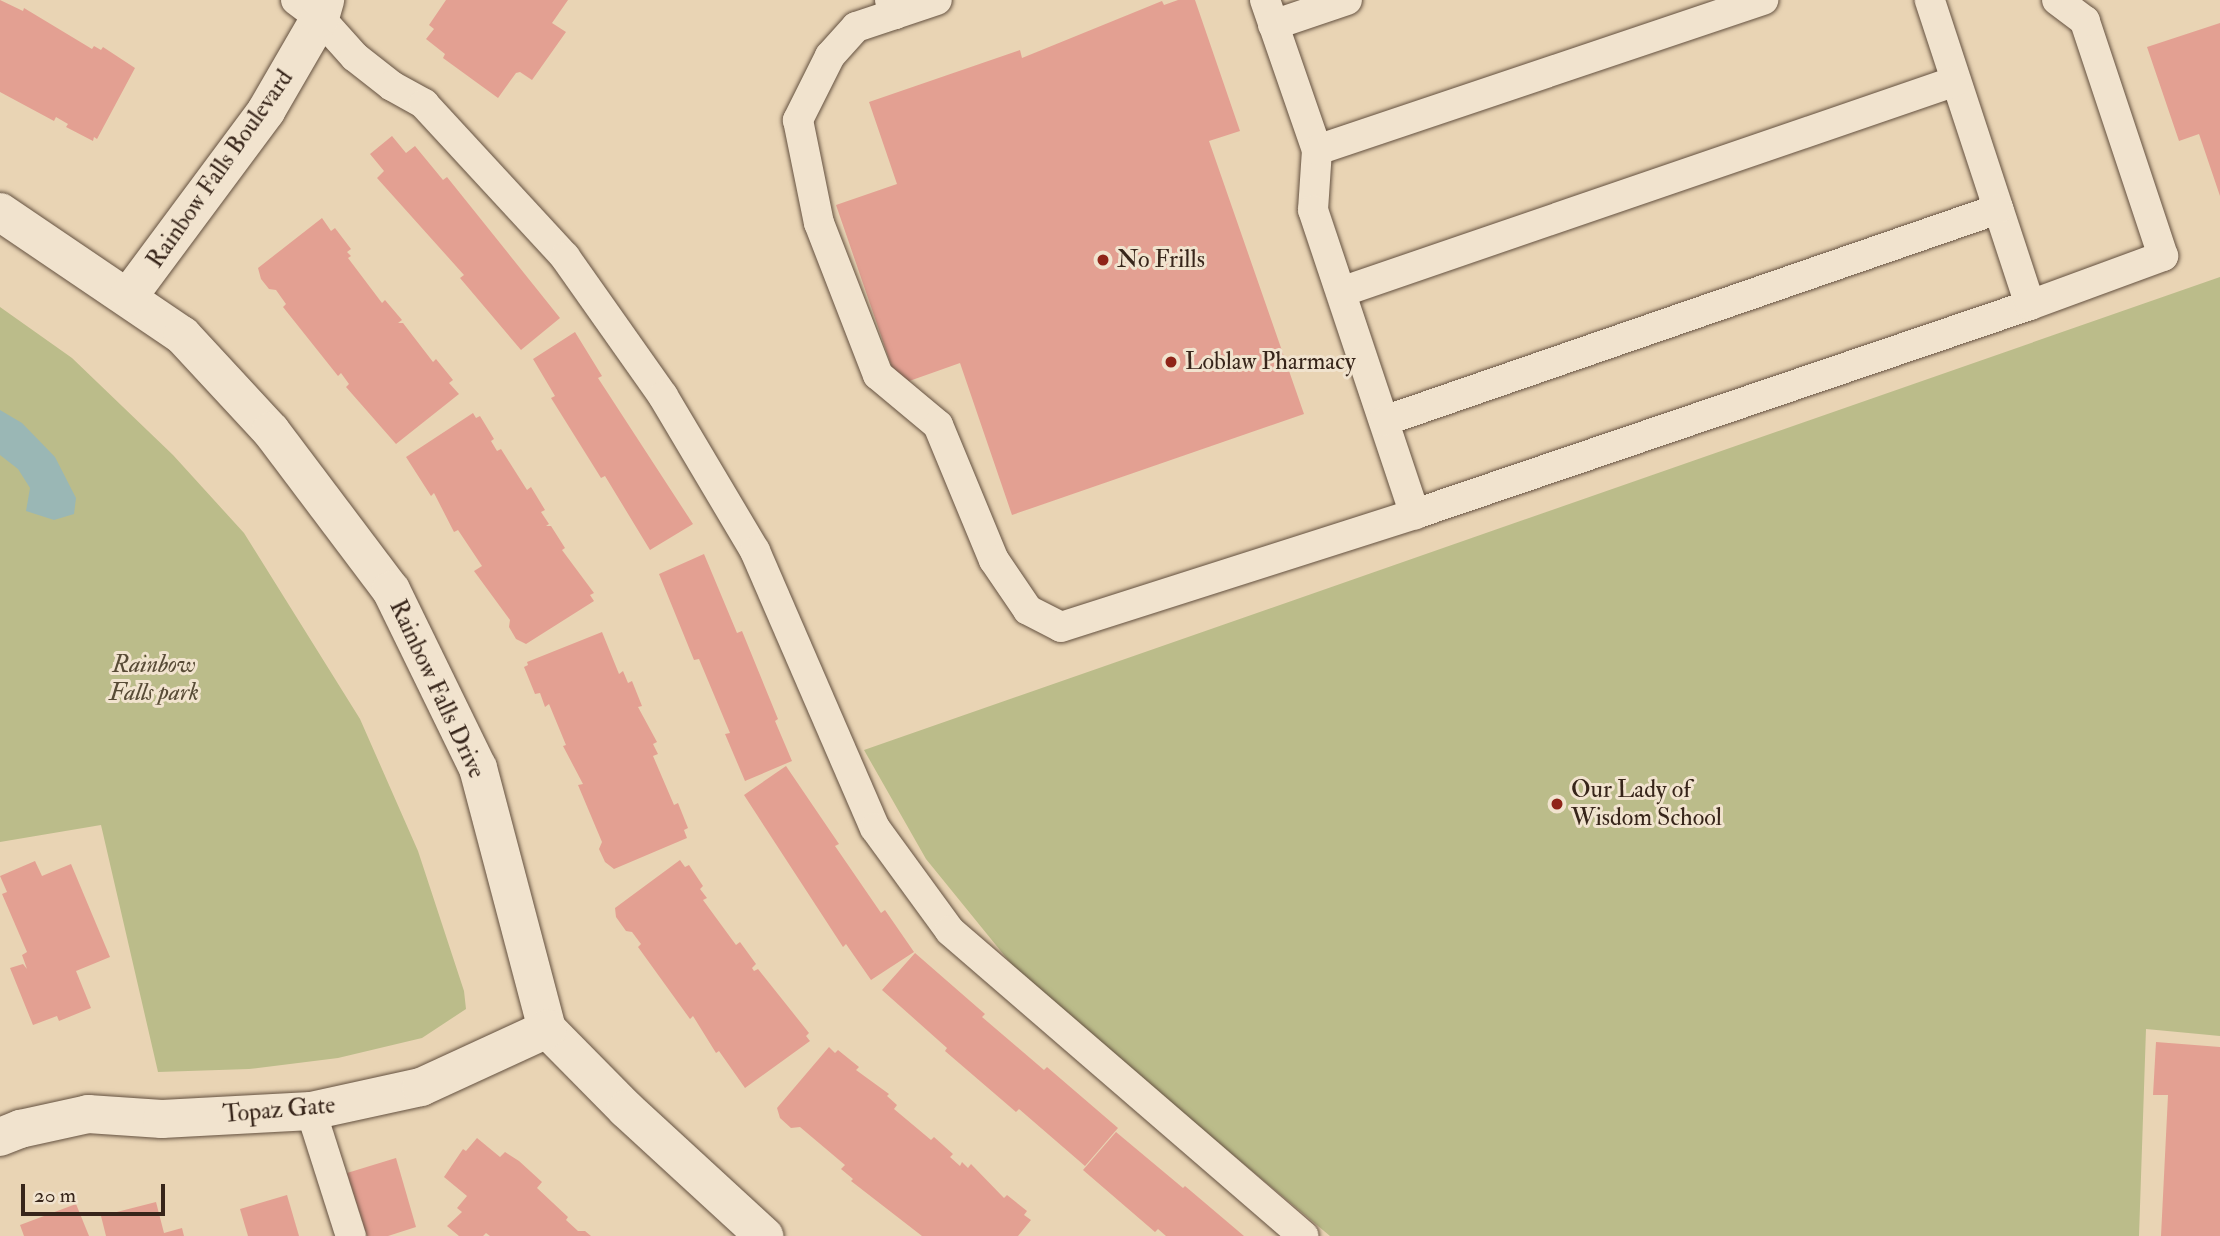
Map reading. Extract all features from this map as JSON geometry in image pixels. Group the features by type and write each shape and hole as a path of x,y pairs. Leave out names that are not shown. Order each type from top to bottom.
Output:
{"street":[{"name":"Rainbow Falls Boulevard","path":"128,297 265,111 314,6"},
{"name":"Rainbow Falls Drive","path":"0,212 181,335 271,431 391,590 478,768 547,1029"},
{"name":"Topaz Gate","path":"0,1137 20,1129 88,1114 162,1119 311,1111 421,1087 547,1029"},
{"path":"547,1029 636,1117 764,1236"}],"lane":[{"path":"937,0 892,7 856,27 830,56 798,120 818,223 878,375 938,425 994,560 1028,610 1061,627 1415,514 2030,305 2162,256 2085,21 2057,0"},
{"path":"1347,0 1269,12 1317,150 1313,210 1415,514"},
{"path":"1317,150 1764,0"},
{"path":"1930,0 2030,305"},
{"path":"314,6 364,64 392,86 424,104 565,257 663,396 755,551 875,828 950,931 1303,1236"},
{"path":"1341,292 1956,81"},
{"path":"1384,421 1998,209"},
{"path":"311,1111 351,1236"}],"green space":[{"name":"Our Lady of Wisdom School","path":"2220,277 2220,1036 2146,1029 2139,1236 1330,1236 1026,982 926,859 864,750"},
{"name":"Rainbow Falls park","path":"0,307 72,358 173,455 244,533 360,719 418,851 464,991 466,1009 422,1038 338,1058 249,1069 158,1072 101,825 0,842"}],"water":[{"path":"0,410 22,423 55,457 76,498 74,514 54,520 26,511 30,488 18,469 0,455"}],"building":[{"path":"0,0 23,11 24,8 92,49 94,46 101,50 103,47 135,68 97,139 94,137 93,141 66,127 68,124 56,117 54,121 0,92"},
{"path":"446,0 568,0 552,23 566,32 532,80 520,72 516,73 498,98 443,58 445,54 426,39 434,29 429,25"},
{"path":"1178,0 1195,0 1240,131 1209,141 1304,414 1012,515 960,363 898,385 836,205 897,184 869,102 1020,50 1022,58 1162,1 1164,5"},
{"path":"2220,23 2220,196 2199,134 2179,141 2147,47"},
{"path":"392,136 406,153 415,146 443,180 447,177 560,318 521,350 460,278 464,275 377,178 384,171 370,154"},
{"path":"322,218 331,231 335,228 351,249 347,252 351,256 348,258 382,303 385,300 402,320 398,323 403,323 433,362 436,359 453,380 449,383 459,394 396,444 346,387 349,384 341,373 338,376 283,307 286,304 276,290 269,289 261,279 258,268"},
{"path":"575,332 602,376 598,378 693,524 650,550 605,476 601,478 551,398 555,396 533,359"},
{"path":"473,413 476,418 480,416 494,439 491,441 497,451 501,449 527,490 531,487 545,510 541,512 549,524 546,526 551,526 565,548 562,550 594,593 590,595 594,601 526,644 516,639 509,627 510,620 474,571 482,566 458,530 454,532 434,493 431,496 406,457"},
{"path":"704,554 737,633 742,631 792,761 745,781 725,734 730,733 699,659 694,660 659,574"},
{"path":"602,632 619,674 623,671 628,683 632,681 642,706 638,707 657,742 653,744 658,754 653,756 674,805 678,803 688,828 684,830 687,838 614,869 605,862 599,849 602,842 578,785 583,784 563,746 566,745 549,704 545,707 540,693 535,694 524,667 528,665 527,662"},
{"path":"786,766 839,844 835,846 881,913 885,910 914,952 871,980 846,944 843,947 744,795"},
{"path":"680,860 685,867 689,865 703,886 700,889 707,898 703,900 736,945 740,942 756,964 752,968 754,971 758,969 809,1033 806,1036 810,1041 745,1088 719,1051 716,1053 693,1016 690,1019 638,947 641,944 632,932 626,931 616,917 615,908"},
{"path":"35,861 42,876 71,864 110,957 76,971 91,1008 59,1021 57,1016 33,1025 10,968 23,964 27,969 22,955 27,952 2,894 7,892 0,876"},
{"path":"915,953 985,1014 982,1017 1044,1070 1047,1067 1118,1128 1085,1166 1019,1109 1016,1112 945,1051 947,1048 882,990"},
{"path":"2156,1042 2220,1047 2220,1236 2161,1236 2168,1095 2153,1095"},
{"path":"829,1047 835,1053 838,1050 859,1067 856,1070 889,1094 887,1096 897,1105 894,1109 931,1140 934,1137 953,1154 950,1157 960,1166 962,1162 968,1168 971,1164 1004,1198 1007,1195 1027,1211 1024,1215 1031,1220 1018,1236 922,1236 851,1181 853,1179 841,1169 845,1165 800,1127 791,1128 780,1118 777,1108"},
{"path":"1116,1132 1244,1236 1166,1236 1158,1229 1155,1232 1083,1170"},
{"path":"477,1138 500,1157 505,1152 519,1161 542,1182 537,1188 568,1217 566,1220 578,1231 585,1231 591,1236 490,1236 486,1233 483,1236 459,1236 447,1226 462,1212 457,1208 467,1196 444,1177 463,1149 466,1151"},
{"path":"396,1158 416,1227 388,1236 367,1236 347,1173"},
{"path":"287,1195 299,1236 248,1236 240,1209"},
{"path":"156,1202 164,1233 182,1228 184,1236 106,1236 101,1216"},
{"path":"76,1204 89,1236 24,1236 20,1225"}],"place":[{"name":"No Frills","path":"1103,260"},
{"name":"Loblaw Pharmacy","path":"1171,362"},
{"name":"Our Lady of Wisdom School","path":"1557,804"}]}
